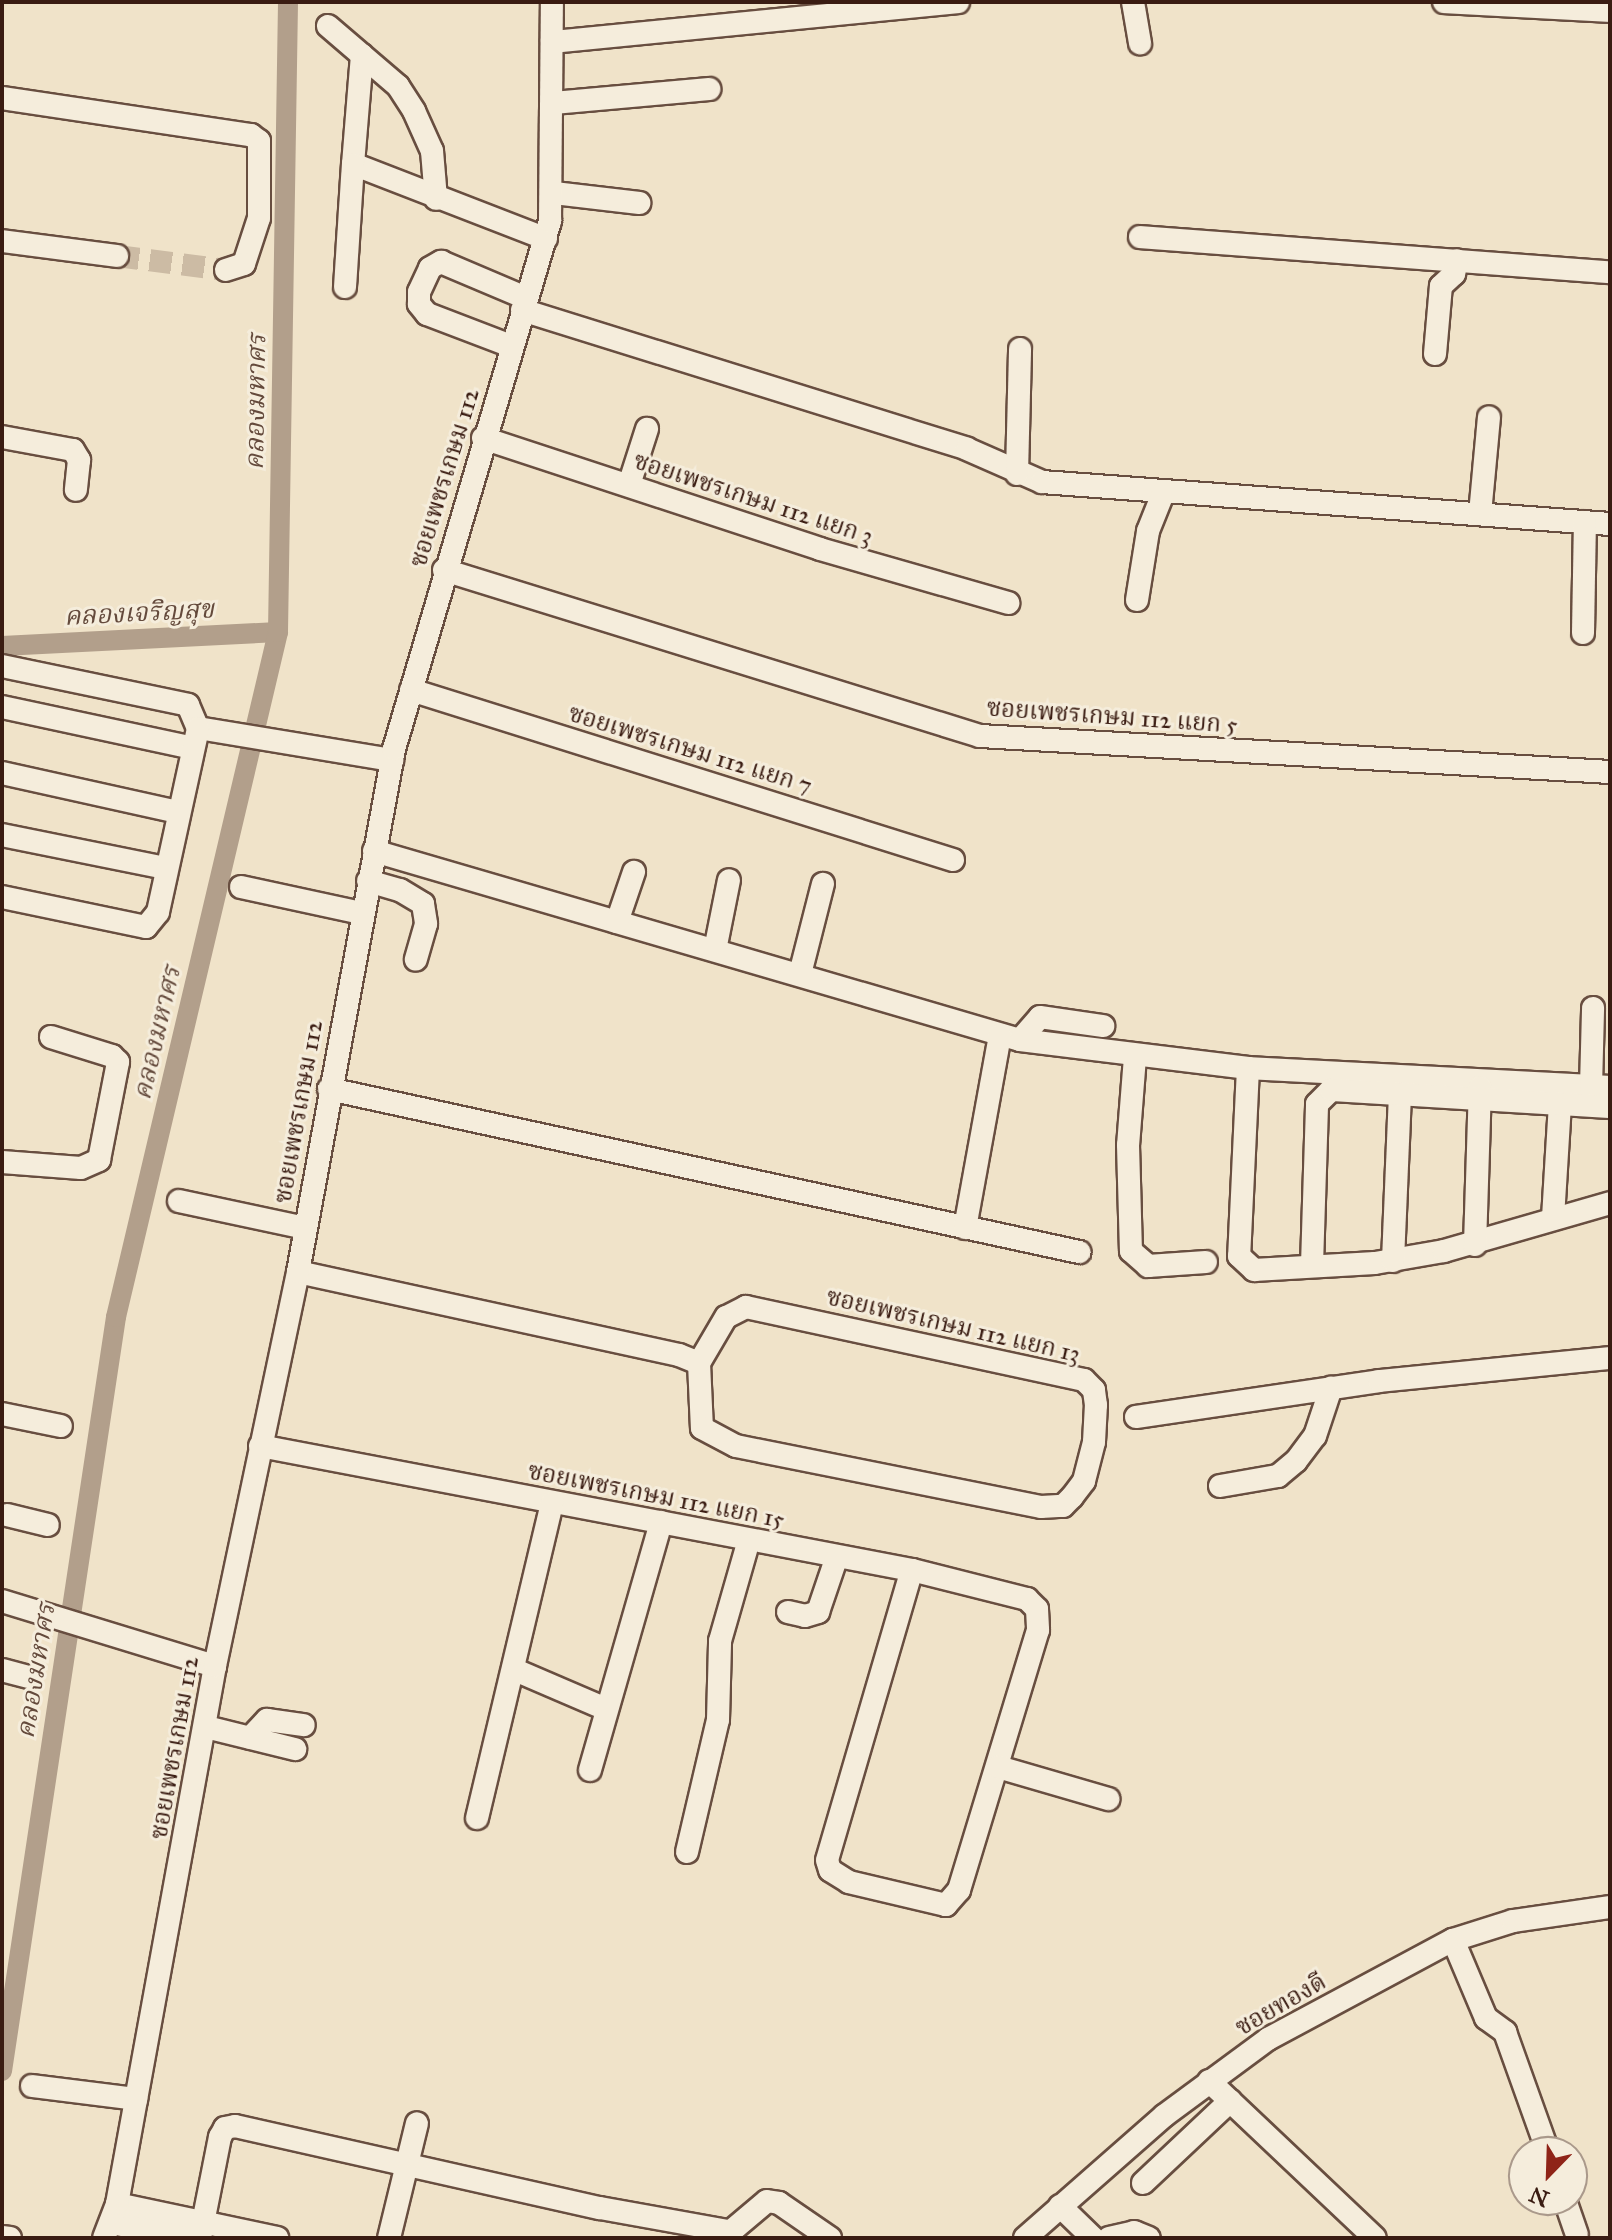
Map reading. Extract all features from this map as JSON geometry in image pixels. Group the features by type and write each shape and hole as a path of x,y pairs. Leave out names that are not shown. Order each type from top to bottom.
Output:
{"street":[{"name":"ซอยเพชรเกษม 112","path":"111,2222 215,1666 298,1272 361,913 392,760 483,438 546,239 554,193 552,2"},
{"path":"552,42 958,2"},
{"path":"1133,2 1140,43"},
{"path":"1444,2 1610,11"},
{"path":"328,26 398,86 423,127 432,151 436,199"},
{"path":"345,287 362,55"},
{"path":"553,103 709,89"},
{"path":"2,98 251,135 259,141 259,218 244,264 226,270"},
{"path":"353,164 436,199 546,239"},
{"path":"554,193 639,203"},
{"path":"1140,237 1610,272"},
{"path":"2,241 117,256"},
{"path":"1435,354 1441,286 1454,274 1457,260"},
{"path":"511,346 427,314 419,304 419,292 430,268 441,262 524,304 967,449 1017,474 1042,482 1610,524"},
{"path":"1017,474 1020,349"},
{"path":"1480,514 1489,417"},
{"path":"629,485 647,429"},
{"path":"2,437 73,450 79,460 76,490"},
{"name":"ซอยเพชรเกษม 112 แยก 3","path":"483,438 966,595 1008,603"},
{"path":"1137,600 1148,531 1164,491"},
{"path":"1583,633 1585,522"},
{"name":"ซอยเพชรเกษม 112 แยก 5","path":"444,570 980,736 1610,772"},
{"path":"2,666 188,705 201,736 178,812 158,912 146,927 2,897"},
{"name":"ซอยเพชรเกษม 112 แยก 7","path":"411,690 953,860"},
{"path":"2,707 201,736 300,744 392,760"},
{"path":"2,773 178,812"},
{"path":"2,835 166,868"},
{"path":"374,851 1010,1037 1135,1057 1480,1090 1560,1103 1610,1107"},
{"path":"617,922 634,872"},
{"path":"715,950 729,880"},
{"path":"368,881 400,890 423,904 426,924 416,960"},
{"path":"800,974 823,884"},
{"path":"241,887 361,913"},
{"path":"1312,1265 1317,1104 1331,1090 1400,1093 1600,1087 1593,1008"},
{"path":"965,1228 1010,1037 1040,1017 1103,1026"},
{"path":"2,1162 81,1168 99,1160 118,1062 112,1056 51,1037"},
{"path":"1135,1057 1128,1145 1131,1251 1148,1266 1206,1262"},
{"path":"1248,1068 1239,1256 1254,1270 1393,1261 1475,1245 1553,1218 1610,1203"},
{"path":"329,1089 1079,1252"},
{"path":"1475,1245 1480,1090"},
{"path":"1393,1261 1400,1093"},
{"path":"1553,1218 1560,1103"},
{"path":"179,1201 305,1228"},
{"path":"298,1272 679,1355 699,1363"},
{"name":"ซอยเพชรเกษม 112 แยก 13","path":"746,1307 1084,1380 1094,1390 1094,1442 1084,1481 1063,1506 1002,1500 715,1438 702,1428 697,1413 699,1363 726,1317 746,1307"},
{"path":"1136,1417 1331,1388 1610,1358"},
{"path":"1220,1486 1278,1476 1296,1461 1315,1436 1331,1388"},
{"path":"2,1414 61,1426"},
{"name":"ซอยเพชรเกษม 112 แยก 15","path":"260,1446 661,1522 836,1559 912,1570 1027,1599 1037,1609 1038,1630 998,1767"},
{"path":"477,1818 515,1670 552,1503"},
{"path":"4,1522 48,1525"},
{"path":"590,1770 661,1522"},
{"path":"687,1852 718,1720 720,1641 749,1540"},
{"path":"788,1612 805,1616 818,1612 836,1559"},
{"path":"912,1570 835,1828 830,1870 849,1882 946,1905 959,1890 998,1767 1108,1799"},
{"path":"2,1601 215,1666"},
{"path":"2,1670 29,1677"},
{"path":"515,1670 606,1709"},
{"path":"250,1738 267,1720 304,1725"},
{"path":"206,1727 295,1749"},
{"name":"ซอยทองดี","path":"1025,2238 1209,2081 1268,2039 1453,1940 1513,1921 1610,1907"},
{"path":"1453,1940 1486,2018 1505,2032 1542,2136"},
{"path":"1209,2081 1375,2238"},
{"path":"32,2086 136,2099"},
{"path":"1143,2183 1230,2101"},
{"path":"389,2238 417,2123"},
{"path":"201,2230 225,2128 725,2234 767,2201 779,2203 830,2238"},
{"path":"1060,2206 1093,2238"},
{"path":"1571,2216 1577,2234"},
{"path":"111,2222 277,2238"},
{"path":"111,2222 185,2238"},
{"path":"1109,2238 1134,2232 1149,2238"},
{"path":"2,2237 10,2238"}],"waterway":[{"name":"คลองมหาศร","path":"2,2071 116,1317 278,632 288,2"},
{"name":"คลองเจริญสุข","path":"2,646 278,632"}],"tunnel":[{"path":"117,256 226,270"}]}
